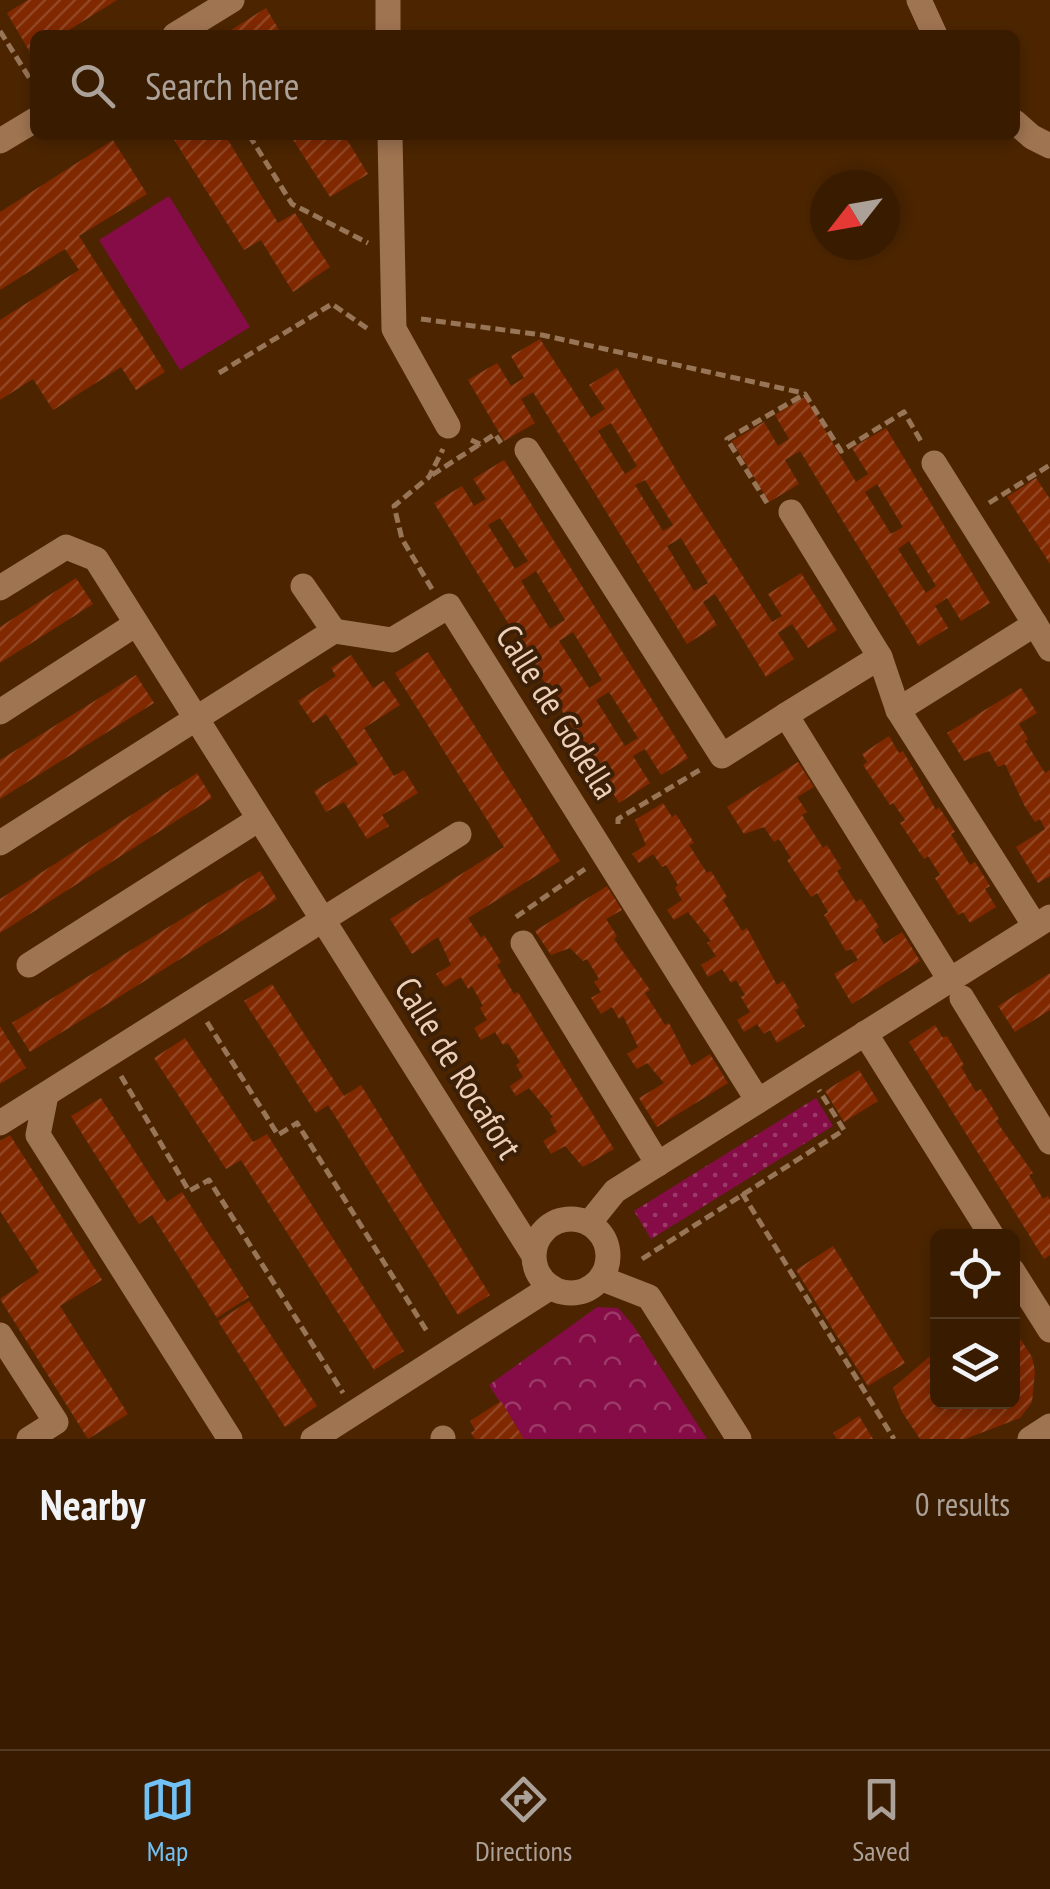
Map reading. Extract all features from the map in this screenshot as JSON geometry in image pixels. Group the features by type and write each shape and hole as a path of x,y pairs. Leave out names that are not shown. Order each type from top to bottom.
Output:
{"street":[{"path":"183,30 232,0"},
{"path":"388,0 388,30"},
{"path":"919,0 933,30"},
{"path":"0,142 30,123"},
{"path":"1020,126 1050,146"},
{"path":"390,140 394,329 448,426"},
{"path":"527,450 722,756 880,657"},
{"path":"934,463 1050,649"},
{"path":"590,1222 615,1191 865,1033 956,989 1042,922 898,710 880,657 791,512"},
{"name":"Calle de Rocafort","path":"0,588 66,547 96,559 533,1254"},
{"path":"303,586 334,630"},
{"name":"Calle de Godella","path":"444,609 449,606 758,1101"},
{"path":"0,843 334,630 392,640 444,609"},
{"path":"0,712 136,624"},
{"path":"898,710 1035,624"},
{"path":"786,715 1050,1142"},
{"path":"28,965 259,819"},
{"path":"0,1122 460,834"},
{"path":"522,944 658,1164"},
{"path":"865,1033 988,1229"},
{"path":"46,1095 38,1134 230,1439"},
{"path":"578,1218 590,1222 609,1257 603,1279 586,1290 567,1293 551,1287 539,1273 533,1254 542,1233 552,1225 578,1218"},
{"path":"1020,1277 1040,1293 1050,1330"},
{"path":"603,1279 649,1296 739,1439"},
{"path":"314,1439 551,1287"},
{"path":"0,1336 56,1422 29,1439"},
{"path":"1030,1439 1050,1426"}],"path":[{"path":"0,31 30,79"},
{"path":"252,140 292,204 392,255"},
{"path":"220,373 332,304 375,334"},
{"path":"421,320 542,335 806,394 841,451 904,412 934,463"},
{"path":"791,512 772,511 727,439 806,394"},
{"path":"429,477 440,458 448,426 480,444"},
{"path":"444,609 402,539 394,506 429,477 494,434 503,446 527,450"},
{"path":"967,516 1050,464"},
{"path":"617,834 618,820 722,756"},
{"path":"522,944 510,922 594,864"},
{"path":"194,1001 278,1135 298,1123 435,1344"},
{"path":"109,1056 190,1192 209,1180 347,1400"},
{"path":"642,1259 844,1130 807,1070"},
{"path":"742,1193 894,1439"}],"green space":[{"path":"169,196 250,327 180,370 99,240"},
{"path":"816,1098 833,1126 651,1239 634,1211"},
{"path":"597,1307 618,1308 633,1325 707,1439 524,1439 489,1385"}],"building":[{"path":"28,0 117,0 69,30 30,30 30,52 7,13"},
{"path":"266,8 279,30 231,30"},
{"path":"113,140 147,194 79,236 165,372 136,390 121,367 53,410 33,379 0,400 0,320 79,270 65,249 0,290 0,212"},
{"path":"174,140 228,140 278,223 295,213 330,267 293,292 261,240 244,250"},
{"path":"293,140 347,140 368,174 330,197"},
{"path":"540,339 591,418 605,409 589,385 617,368 683,482 772,622 782,616 768,594 801,573 837,630 808,648 792,624 778,633 794,659 766,677 715,594 703,602 717,625 687,644 533,392 521,399 535,423 504,441 468,380 497,363 511,386 524,378 511,356","holes":["611,423 637,466 625,474 598,431","645,480 673,525 663,531 635,485","681,538 708,583 694,591 667,546"]},
{"path":"805,397 856,482 868,474 852,448 886,428 990,603 961,621 947,598 935,606 948,628 919,646 800,451 785,460 799,484 769,502 732,441 764,422 778,446 789,439 775,415","holes":["877,484 903,527 891,534 865,492","909,541 936,586 926,593 898,549"]},
{"path":"504,460 688,758 661,775 645,749 633,756 650,783 619,803 434,503 462,486 474,506 486,499 473,479","holes":["500,518 528,561 515,569 488,525","536,571 565,620 550,629 521,581","573,632 602,680 589,688 559,641","609,692 638,738 625,746 596,700"]},
{"path":"1036,478 1050,499 1050,564 1007,497"},
{"path":"76,578 93,604 0,663 0,627"},
{"path":"428,652 560,861 468,918 481,938 484,935 514,994 518,992 614,1149 583,1167 565,1146 551,1154 543,1141 557,1132 550,1119 553,1117 529,1088 516,1096 512,1090 510,1086 523,1077 516,1065 520,1062 508,1043 503,1045 495,1032 481,1040 474,1028 487,1020 472,986 468,989 461,977 445,987 436,974 451,965 438,937 412,954 390,919 504,847 395,673"},
{"path":"351,655 373,688 384,681 400,705 364,728 394,776 404,770 418,793 382,815 389,826 367,839 344,802 326,812 314,791 358,764 326,714 313,723 298,701 336,676 331,668"},
{"path":"136,675 154,703 0,799 0,760"},
{"path":"1021,688 1037,713 1019,724 1028,739 1025,741 1045,773 1050,770 1050,876 1038,883 1016,847 1045,829 1040,819 1035,822 1024,805 1005,764 998,767 989,751 964,761 947,733"},
{"path":"889,736 899,753 903,751 936,810 939,807 955,832 951,834 970,865 975,862 990,886 985,889 996,907 970,923 963,912 958,915 935,878 940,875 928,856 924,859 900,823 905,820 863,765 867,762 862,754"},
{"path":"798,762 814,787 797,797 807,812 802,815 823,848 827,845 841,868 837,871 856,902 861,899 879,927 875,930 884,944 902,932 920,961 852,1004 834,974 858,960 851,949 846,951 824,915 828,912 817,893 811,897 787,860 791,858 779,839 774,842 764,827 744,834 727,807"},
{"path":"197,773 212,798 0,933 0,899"},
{"path":"663,803 672,817 676,814 694,843 689,845 707,873 711,871 742,931 747,928 777,985 783,981 799,1008 795,1010 805,1026 777,1043 770,1030 764,1034 757,1024 744,1032 737,1020 750,1012 736,980 731,983 722,969 708,977 701,965 716,956 707,943 711,941 688,912 674,920 667,910 682,900 666,865 662,867 653,854 639,863 632,854 646,845 635,820"},
{"path":"260,871 277,899 30,1052 12,1023"},
{"path":"607,886 622,910 606,919 617,936 614,939 650,990 645,993 665,1025 669,1023 691,1066 710,1054 728,1083 657,1127 639,1098 664,1083 647,1063 637,1069 627,1054 638,1047 623,1016 619,1019 612,1007 601,1014 591,998 601,992 594,982 599,979 587,959 583,961 570,948 551,955 535,931"},
{"path":"1050,973 1050,1010 1015,1032 998,1006"},
{"path":"272,984 344,1096 361,1085 490,1295 458,1315 328,1105 316,1113 244,1001"},
{"path":"935,1025 943,1038 947,1036 976,1092 981,1089 999,1119 996,1121 1033,1173 1029,1175 1043,1199 1048,1196 1050,1200 1050,1255 1044,1259 909,1042"},
{"path":"0,1026 26,1068 0,1084"},
{"path":"185,1038 253,1142 267,1134 404,1351 374,1370 241,1160 226,1169 154,1058"},
{"path":"859,1070 878,1101 844,1122 825,1091"},
{"path":"101,1098 167,1202 182,1192 249,1297 217,1318 152,1215 139,1224 71,1116"},
{"path":"10,1135 102,1280 60,1306 128,1414 88,1439 0,1299 39,1272 0,1211 0,1141"},
{"path":"833,1246 905,1363 868,1386 796,1270"},
{"path":"249,1301 317,1406 285,1427 218,1321"},
{"path":"1020,1339 1032,1357 1035,1371 1032,1402 1020,1418 965,1439 920,1439 902,1412 893,1388 930,1356 930,1409 1020,1409"},
{"path":"501,1401 524,1439 475,1439 470,1421"},
{"path":"859,1416 873,1439 837,1439 833,1433"}]}
